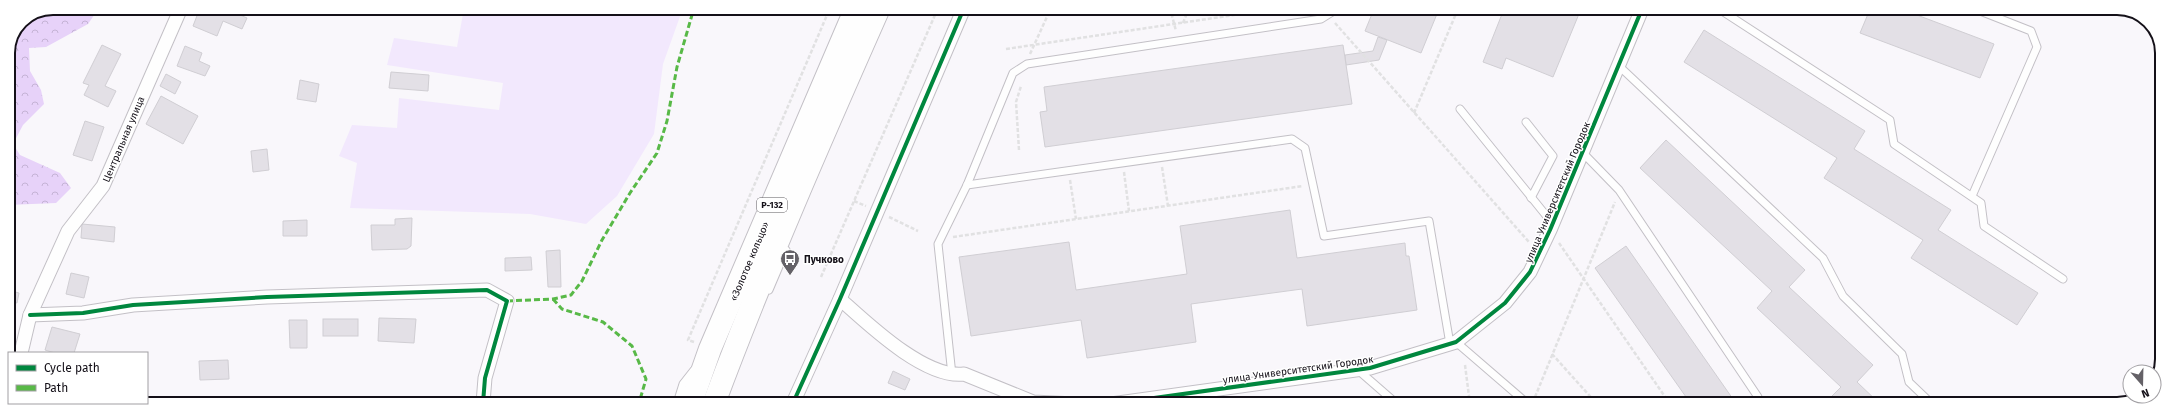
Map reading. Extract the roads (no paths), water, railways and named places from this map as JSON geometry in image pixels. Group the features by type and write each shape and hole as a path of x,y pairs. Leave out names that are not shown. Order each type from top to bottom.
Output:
{"highway":[{"name":"«Золотое кольцо»","path":"692,397 702,346 853,15"},
{"name":"Р-132","path":"749,310 789,212 875,15"},
{"name":"«Золотое кольцо»","path":"716,397 749,310"}],"street":[{"name":"Центральная улица","path":"21,352 30,315 68,231 103,186 178,15"},
{"path":"796,397 840,299 961,15"},
{"name":"улица Университетский Городок","path":"1162,397 1357,370 1400,360 1456,344 1505,303 1530,272 1552,227 1640,15"},
{"path":"30,315 84,313 133,305 322,295 487,290 507,301 485,378 483,397"},
{"path":"840,299 897,348 925,364 952,376 964,374 1021,397"}],"lane":[{"path":"952,376 938,244 967,185 1013,73 1027,64 1321,20 1328,15"},
{"path":"1728,15 1890,120 1894,144 1981,203 1984,226 2063,280"},
{"path":"1972,196 2037,47 2031,31 1990,15"},
{"path":"1619,66 1823,258 1843,296 1902,354 1909,382 1925,397"},
{"path":"1460,109 1531,198 1552,227"},
{"path":"1526,122 1553,156 1531,198"},
{"path":"967,185 1292,140 1305,148 1324,236 1429,221 1456,344 1520,397"},
{"path":"1583,153 1619,190 1758,397"},
{"path":"749,310 770,290 789,238 789,212"},
{"path":"679,397 683,384 702,346"},
{"path":"1357,370 1389,397"}],"place":[{"name":"Пучково","path":"790,276"}]}
